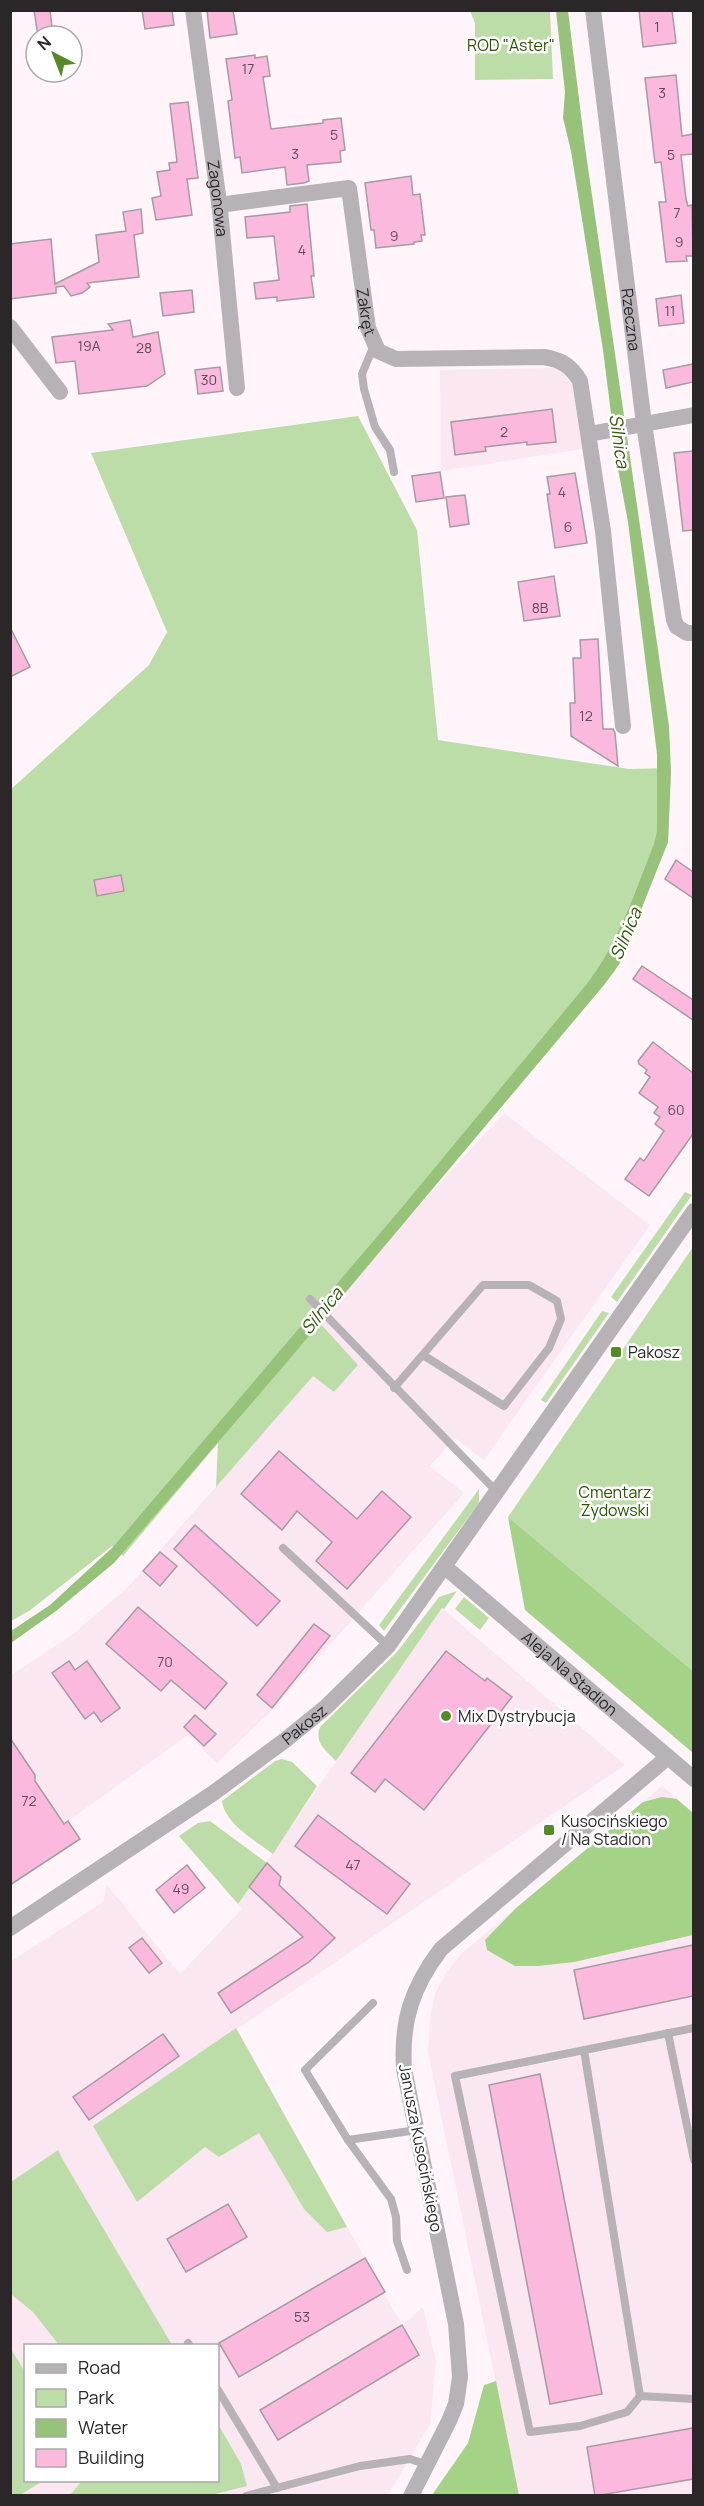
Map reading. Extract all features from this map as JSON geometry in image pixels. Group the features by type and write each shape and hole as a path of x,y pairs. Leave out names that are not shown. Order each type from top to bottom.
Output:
{"street":[{"name":"Zagonowa","path":"193,10 219,205 237,388"},
{"name":"Rzeczna","path":"593,10 639,425 677,627 687,633 693,633"},
{"name":"Zakręt","path":"219,205 349,188 372,341 385,356 396,359 554,358 568,365 580,381 596,433"},
{"path":"10,327 60,392"},
{"path":"623,726 603,531 596,433 693,415"},
{"name":"Pakosz","path":"10,1928 169,1824 275,1748 326,1707 388,1646 693,1211"},
{"name":"Aleja Na Stadion","path":"445,1567 693,1779"},
{"name":"Janusza Kusocińskiego","path":"411,2496 429,2465 456,2404 460,2377 456,2325 404,2069 403,2047 412,1998 428,1966 441,1948 668,1757"}],"lane":[{"path":"372,341 362,374 364,389 375,427 390,450 394,471"},
{"path":"394,1388 483,1286 529,1285 557,1301 561,1319 549,1348 504,1406 423,1355"},
{"path":"310,1299 394,1388 498,1492"},
{"path":"283,1548 388,1646"},
{"path":"373,2003 305,2070 348,2140 391,2199 396,2217 397,2241 407,2270"},
{"path":"584,2050 640,2396 627,2412 580,2426 530,2432 455,2076 693,2028"},
{"path":"668,2033 693,2160"},
{"path":"348,2140 417,2130"},
{"path":"219,2392 277,2488"},
{"path":"640,2396 693,2399"},
{"path":"246,2496 360,2466 410,2459 429,2465"}],"shaded area":[{"path":"559,368 572,385 582,449 441,471 440,370"},
{"path":"504,1113 650,1225 484,1460 455,1438 430,1466 464,1493 274,1708 217,1763 188,1735 68,1821 80,1839 11,1885 11,1675 72,1635 128,1587 313,1376 334,1392 358,1365 320,1323 406,1220"},
{"path":"508,1517 693,1671 693,1753 525,1610"},
{"path":"442,1608 625,1765 237,2029 402,2325 423,2307 436,2361 430,2424 388,2495 11,2496 11,1961 103,1902 107,1885 180,1974 242,1909 238,1904"},
{"path":"662,1786 693,1813 693,2495 519,2495 428,2052 430,2020 435,1994 446,1973 461,1954"},
{"path":"662,1797 677,1799 693,1813 693,1935 574,1962 538,1966 515,1966 487,1950 485,1940 516,1908 643,1802"},
{"path":"496,2381 519,2495 432,2495 468,2443 484,2385"}],"green space":[{"name":"ROD \"Aster\"","path":"470,11 550,11 553,79 475,80 475,23"},
{"path":"358,416 417,530 438,740 629,769 671,768 668,842 615,971 123,1556 112,1546 29,1611 11,1621 10,790 149,665 167,632 91,453"},
{"path":"685,1192 692,1195 617,1302 611,1297"},
{"name":"Cmentarz Żydowski","path":"693,1247 693,1671 508,1517"},
{"path":"602,1311 609,1313 546,1403 541,1400"},
{"path":"320,1323 358,1365 334,1392 313,1376 216,1487 218,1442"},
{"path":"479,1489 479,1503 384,1631 379,1625"},
{"path":"457,1591 444,1609 442,1608 336,1761 320,1742 320,1727 397,1652 439,1597"},
{"path":"464,1597 489,1618 480,1630 455,1609"},
{"path":"282,1759 292,1762 317,1786 273,1854 235,1824 224,1809 222,1801 275,1761"},
{"path":"210,1821 267,1863 238,1904 179,1836 198,1823"},
{"path":"236,2028 347,2227 327,2232 304,2209 259,2133 219,2157 205,2147 137,2202 93,2126"},
{"path":"58,2150 171,2344 58,2344 33,2312 11,2294 11,2182"},
{"path":"11,2349 24,2370 24,2482 41,2482 20,2495 11,2495"},
{"path":"219,2426 241,2464 247,2486 211,2495 70,2495 81,2482 219,2482"}],"water":[{"name":"Silnica","path":"556,11 568,11 585,147 669,726 671,771 668,842 620,963 604,985 288,1361 114,1563 56,1611 11,1643 11,1631 50,1605 113,1547 404,1205 586,985 617,935 654,844 657,831 657,754 628,522 618,469 603,350 571,151 563,118 565,92"}],"building":[{"path":"34,10 50,10 52,24 36,24"},
{"path":"142,10 172,10 174,25 145,29"},
{"path":"207,10 233,10 237,34 210,38"},
{"path":"639,10 672,10 676,43 643,47"},
{"path":"255,55 255,58 267,56 270,76 263,77 271,129 323,123 323,120 341,118 345,150 340,151 341,162 307,165 309,181 287,185 285,167 242,173 240,157 235,158 228,101 232,100 226,59"},
{"path":"676,75 682,136 693,134 693,154 681,155 686,199 688,206 692,205 693,256 686,256 687,261 666,262 659,202 666,202 661,162 655,163 645,78"},
{"path":"188,102 198,178 187,179 192,215 156,220 152,198 161,196 157,172 170,170 169,163 177,162 170,104"},
{"path":"411,176 413,195 420,194 425,235 421,235 422,241 414,242 414,244 376,248 374,230 371,230 365,183"},
{"path":"307,204 314,297 277,301 277,297 256,299 254,283 279,280 274,236 247,238 245,217 290,212 290,206"},
{"path":"141,209 143,233 134,235 139,277 87,283 90,287 82,293 71,296 64,286 56,287 56,293 10,299 10,244 51,239 55,284 99,262 96,235 126,231 123,212"},
{"path":"192,290 194,312 163,316 160,293"},
{"path":"681,295 684,323 659,326 656,299"},
{"path":"130,320 133,337 158,332 165,374 147,386 79,394 75,361 56,363 52,337 113,330 108,324"},
{"path":"693,364 693,382 666,388 663,370"},
{"path":"220,367 223,391 198,394 195,370"},
{"path":"552,409 556,442 527,445 527,442 485,447 486,451 455,455 451,422"},
{"path":"693,451 693,530 683,531 674,453"},
{"path":"440,472 444,498 416,502 412,476"},
{"path":"575,473 587,543 555,548 547,494 550,494 547,477"},
{"path":"465,495 469,524 450,527 446,497"},
{"path":"554,576 560,616 524,621 518,582"},
{"path":"10,627 30,667 10,677"},
{"path":"598,639 603,729 613,729 615,733 618,766 571,736 570,703 575,703 573,658 581,658 580,640"},
{"path":"676,860 693,872 693,898 665,879"},
{"path":"121,875 124,891 97,896 94,880"},
{"path":"642,966 693,1000 693,1020 633,979"},
{"path":"653,1042 693,1073 693,1134 649,1196 625,1179 640,1158 644,1161 664,1131 655,1124 660,1117 654,1113 658,1107 639,1093 650,1077 638,1061"},
{"path":"279,1451 357,1519 382,1491 411,1517 347,1589 316,1561 332,1542 297,1511 282,1530 241,1494"},
{"path":"195,1525 280,1601 257,1626 174,1549"},
{"path":"160,1552 177,1566 160,1586 143,1571"},
{"path":"138,1607 227,1683 205,1709 171,1680 161,1691 106,1644"},
{"path":"314,1624 330,1636 272,1708 257,1695"},
{"name":"Mix Dystrybucja","path":"446,1651 485,1681 487,1678 512,1697 424,1810 385,1779 375,1792 351,1773"},
{"path":"69,1661 75,1670 87,1661 120,1708 101,1722 94,1712 85,1719 52,1673"},
{"path":"195,1715 216,1734 204,1746 184,1727"},
{"path":"10,1738 64,1824 68,1821 80,1839 10,1885"},
{"path":"318,1815 410,1884 387,1914 295,1846"},
{"path":"267,1863 281,1877 279,1885 335,1938 309,1962 231,2013 218,1993 303,1937 249,1887"},
{"path":"187,1865 205,1888 174,1913 156,1890"},
{"path":"142,1938 162,1963 149,1973 129,1948"},
{"path":"693,1945 693,1996 584,2019 574,1970"},
{"path":"163,2034 179,2056 89,2120 73,2097"},
{"path":"540,2074 602,2394 550,2404 489,2085"},
{"path":"228,2204 247,2237 186,2272 167,2239"},
{"path":"365,2258 385,2292 239,2377 219,2343"},
{"path":"402,2325 419,2355 278,2440 260,2410"},
{"path":"693,2428 693,2479 595,2496 587,2447"}],"place":[{"name":"Pakosz","path":"616,1352"},
{"name":"Mix Dystrybucja","path":"446,1716"},
{"name":"Kusocińskiego / Na Stadion","path":"549,1830"}]}
